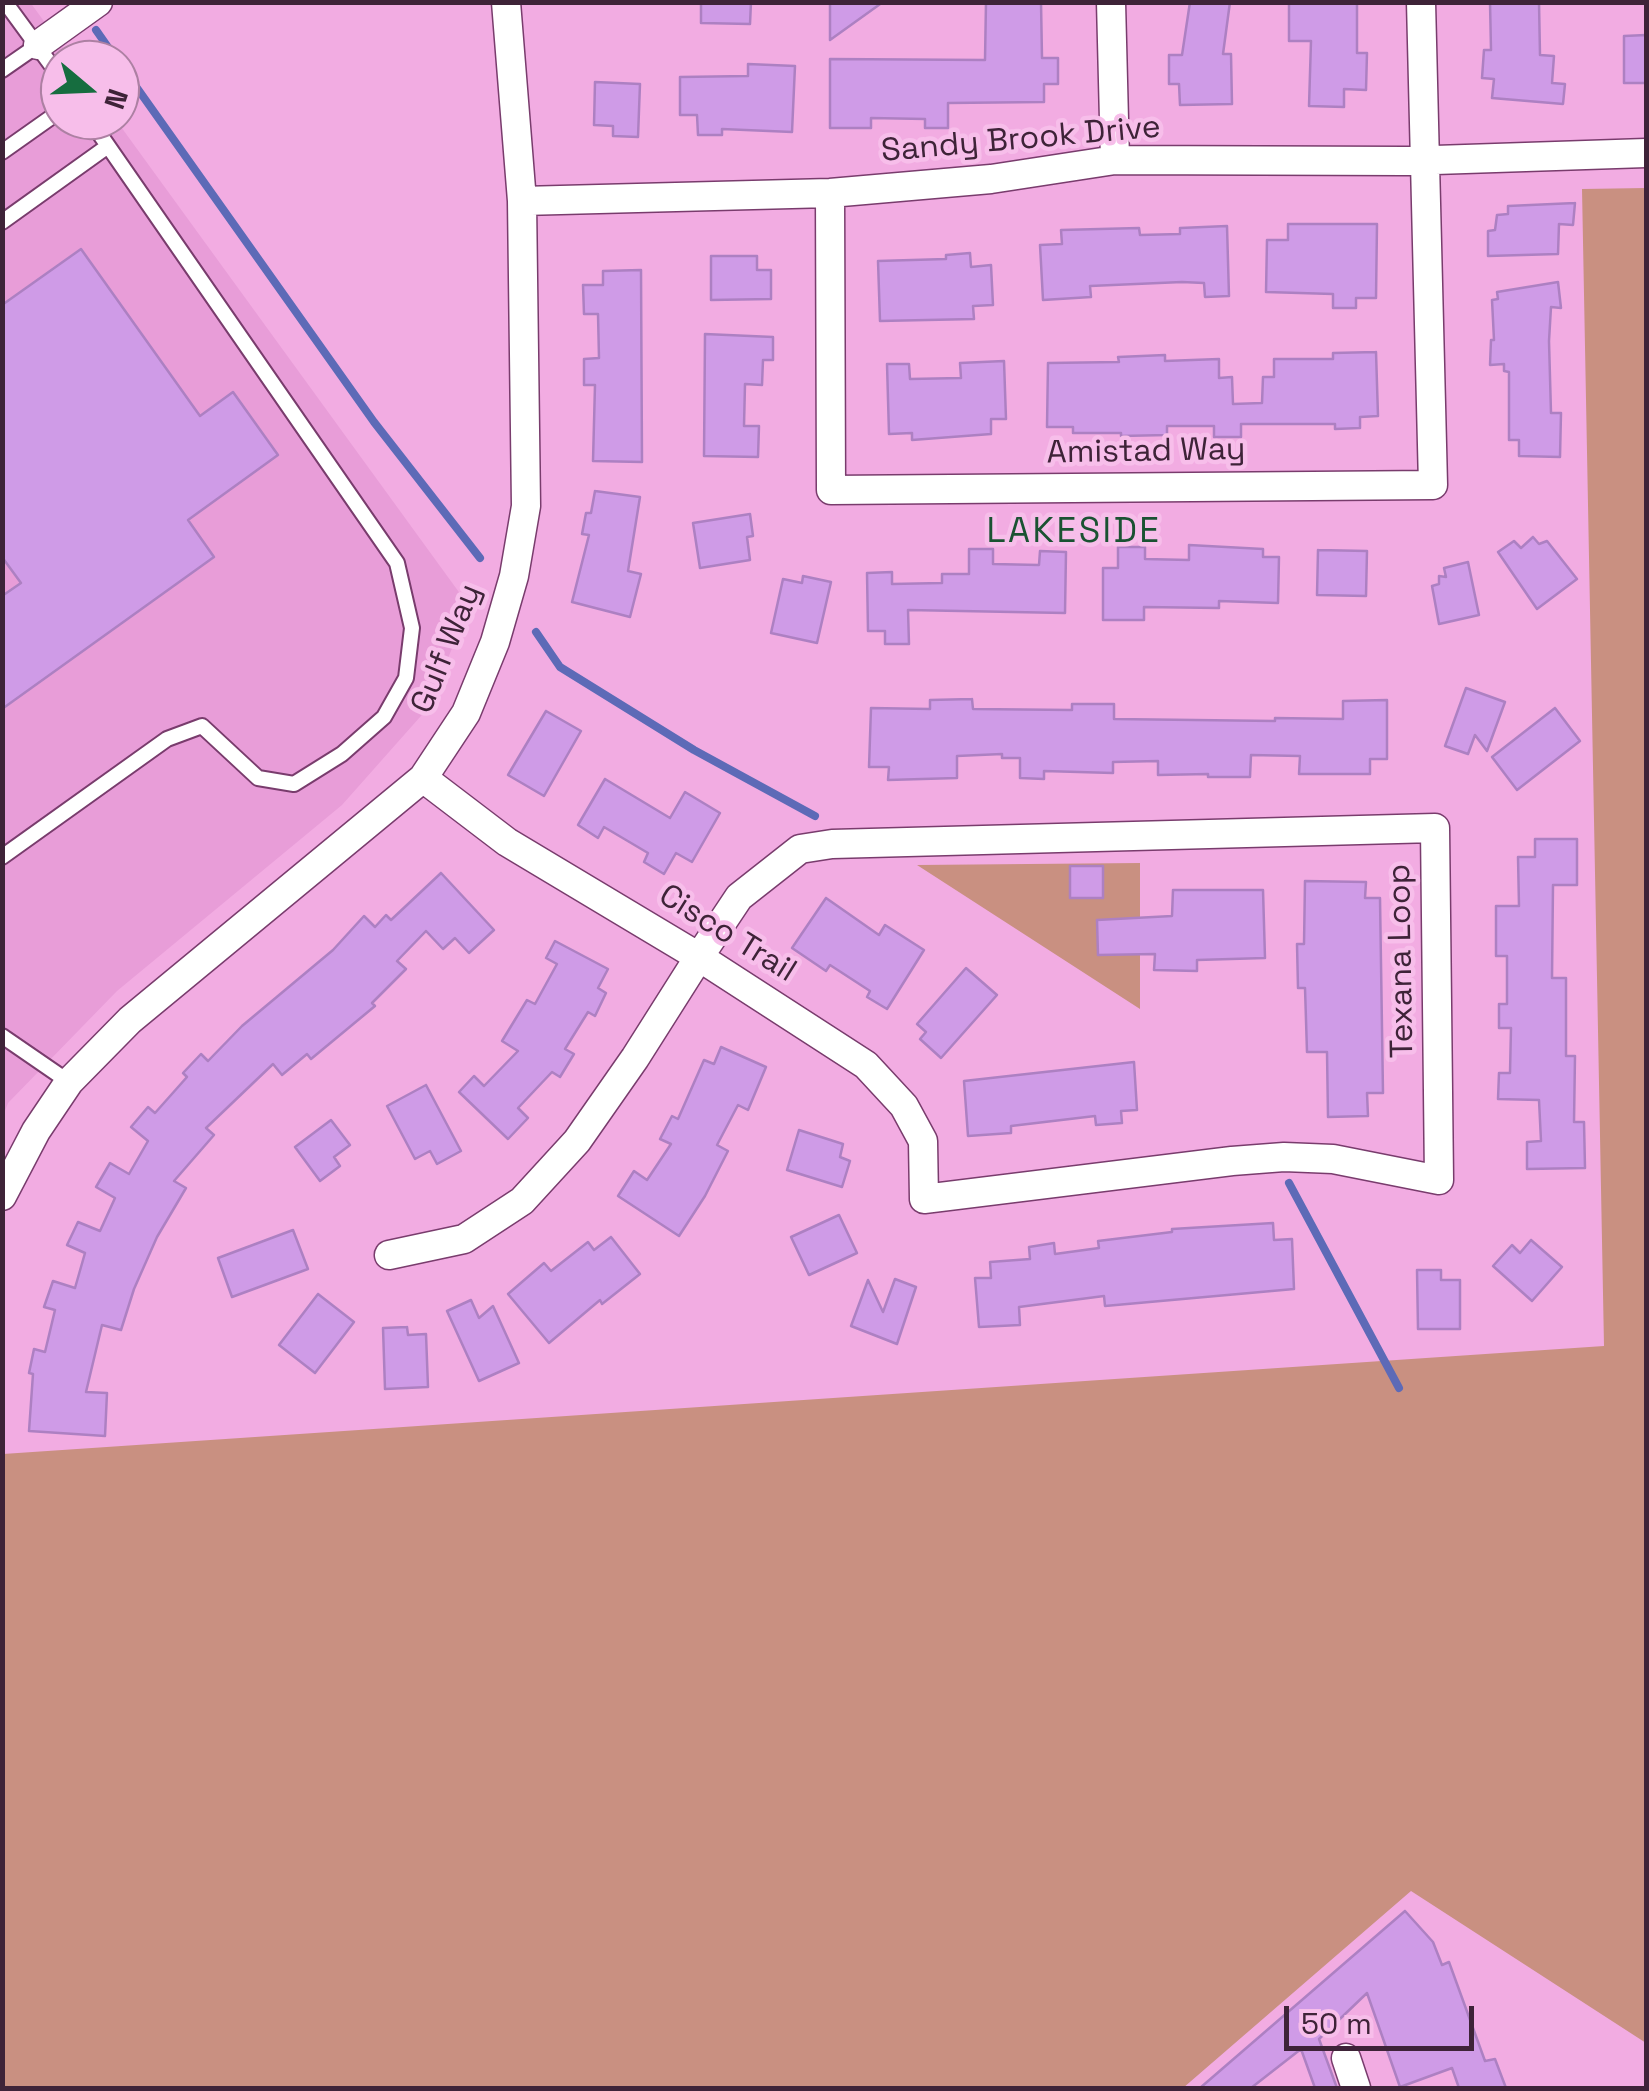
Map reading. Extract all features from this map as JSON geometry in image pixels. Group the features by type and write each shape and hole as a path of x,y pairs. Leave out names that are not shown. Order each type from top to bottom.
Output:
{"street":[{"path":"38,45 98,2"},
{"name":"Gulf Way","path":"2,1196 36,1131 70,1082 130,1020 423,778 466,713 495,642 514,576 526,506 522,201 506,2"},
{"path":"1111,2 1115,160"},
{"path":"1421,2 1424,160"},
{"name":"Sandy Brook Drive","path":"522,201 830,193 991,179 1115,160 1424,160 1646,153"},
{"name":"Amistad Way","path":"830,193 831,490 1433,485 1424,160"},
{"name":"Cisco Trail","path":"423,778 507,842 843,1048 885,1082 923,1141 924,1199"},
{"name":"Texana Loop","path":"698,957 739,898 800,849 832,844 1435,828 1439,1180 1333,1160 1284,1157 1232,1160 924,1199"},
{"path":"389,1255 464,1239 522,1200 577,1140 635,1058 698,957"},
{"path":"1346,2058 1356,2088"}],"lane":[{"path":"5,2 40,48"},
{"path":"2,70 38,45"},
{"path":"2,152 40,125"},
{"path":"2,857 168,739 202,726 258,778 294,784 342,754 384,717 406,678 412,628 398,564 104,140"},
{"path":"2,222 108,146"},
{"path":"2,1036 70,1082"}],"shaded area":[{"path":"30,2 58,40 40,40 40,140 131,140 469,606 428,708 342,805 117,991 8,1103 3,1116 2,3"},
{"path":"1646,188 1646,2043 1411,1891 1183,2088 3,2088 3,1454 1604,1346 1582,189"},
{"path":"1140,863 1140,1009 917,865"}],"building":[{"path":"701,2 751,2 750,24 701,23"},
{"path":"830,2 883,2 830,40"},
{"path":"986,2 1041,2 1042,58 1058,58 1058,84 1044,84 1044,102 948,103 948,128 925,128 925,119 871,118 871,128 830,128 830,59 985,60"},
{"path":"1190,2 1230,2 1223,54 1231,54 1232,104 1180,105 1179,84 1169,84 1169,55 1182,55"},
{"path":"1289,2 1357,2 1357,53 1367,53 1366,90 1344,89 1344,107 1309,106 1311,41 1289,41"},
{"path":"1490,2 1539,2 1540,55 1554,56 1552,83 1565,84 1563,104 1492,98 1494,79 1482,78 1484,50 1491,50"},
{"path":"1646,35 1646,83 1624,83 1624,36"},
{"path":"748,64 795,66 792,132 722,129 722,135 698,135 697,115 680,115 680,77 748,76"},
{"path":"595,82 640,84 638,137 613,136 613,126 594,125"},
{"path":"1575,203 1573,225 1559,224 1558,254 1488,256 1488,231 1495,230 1497,215 1508,214 1508,206"},
{"path":"1288,224 1377,224 1376,298 1356,298 1356,308 1333,308 1333,294 1266,292 1267,240 1288,240"},
{"path":"1227,226 1229,296 1205,297 1204,283 1182,282 1090,286 1091,297 1043,300 1040,245 1062,244 1061,230 1139,228 1140,235 1180,234 1180,228"},
{"path":"81,249 200,416 233,392 278,455 188,520 214,557 2,709 2,596 21,583 2,557 2,305"},
{"path":"970,253 971,267 991,265 993,305 973,306 974,319 880,321 878,261 946,259 946,255"},
{"path":"711,256 757,256 757,270 771,270 771,299 711,300"},
{"path":"641,270 642,462 593,461 595,385 584,385 584,359 599,358 598,314 584,314 583,285 603,285 603,271"},
{"path":"1558,282 1561,308 1551,307 1549,341 1551,413 1561,413 1560,457 1519,456 1519,440 1509,440 1509,372 1504,371 1504,364 1490,365 1494,340 1492,300 1498,299 1497,292"},
{"path":"705,334 773,337 773,360 763,360 762,385 745,384 744,426 759,426 758,457 704,456"},
{"path":"1376,352 1378,416 1360,417 1360,428 1335,429 1335,424 1241,424 1241,437 1214,437 1214,426 1167,426 1167,435 1121,436 1073,433 1073,427 1047,427 1048,363 1119,362 1118,357 1165,355 1165,361 1219,359 1219,378 1232,377 1233,404 1262,403 1263,377 1274,377 1274,359 1333,359 1333,353"},
{"path":"1004,361 1006,419 991,419 991,434 912,440 912,433 889,434 887,364 909,364 910,379 961,378 960,363"},
{"path":"595,491 640,497 628,571 641,574 630,617 572,602 589,535 582,534 586,513 591,513"},
{"path":"750,514 750,560 700,568 693,523"},
{"path":"1533,537 1539,544 1547,541 1577,579 1537,609 1498,552 1514,541 1521,548"},
{"path":"1189,545 1263,549 1263,557 1279,557 1278,603 1219,601 1219,608 1144,607 1144,620 1103,620 1103,568 1118,568 1118,547 1145,547 1145,559 1189,560"},
{"path":"969,549 993,549 993,564 1039,565 1040,551 1066,552 1065,613 908,610 909,644 885,644 885,631 868,631 867,573 892,572 892,584 942,583 942,574 969,574"},
{"path":"1318,550 1367,551 1366,596 1317,595"},
{"path":"1468,562 1479,615 1439,624 1432,586 1439,584 1439,576 1446,577 1444,568"},
{"path":"803,576 831,582 817,643 771,633 783,579 802,583"},
{"path":"1466,688 1505,702 1487,751 1475,735 1468,754 1445,746"},
{"path":"972,699 973,709 1072,710 1072,704 1114,704 1114,719 1275,721 1343,719 1343,701 1387,700 1387,759 1370,759 1370,774 1299,774 1300,756 1251,755 1250,777 1158,775 1158,761 1113,762 1113,773 1044,771 1044,779 1020,778 1020,758 1002,758 1002,754 957,756 957,778 888,780 889,767 869,767 871,708 930,709 930,700"},
{"path":"1555,708 1580,741 1517,790 1492,757"},
{"path":"546,711 581,731 544,796 508,775"},
{"path":"605,779 670,818 685,792 720,813 692,862 676,853 664,874 644,862 648,853 604,827 598,838 578,825"},
{"path":"1535,839 1577,839 1577,885 1553,885 1552,978 1566,978 1566,1056 1575,1056 1574,1122 1584,1122 1585,1168 1527,1169 1527,1142 1541,1141 1539,1100 1498,1099 1499,1073 1510,1073 1511,1028 1499,1028 1499,1004 1507,1004 1507,956 1496,956 1496,906 1519,906 1518,857 1535,857"},
{"path":"1070,866 1103,866 1103,898 1070,898"},
{"path":"441,873 494,930 469,953 455,938 443,949 426,931 397,961 406,969 372,1003 375,1006 311,1059 307,1054 282,1075 273,1064 206,1128 214,1135 174,1181 186,1188 157,1237 121,1330 102,1325 86,1392 107,1393 105,1436 29,1431 33,1374 29,1373 34,1349 45,1352 55,1310 44,1307 53,1281 75,1288 85,1253 67,1245 78,1222 100,1231 115,1198 96,1187 110,1163 129,1174 148,1141 131,1127 148,1107 155,1113 187,1077 183,1073 201,1054 208,1061 242,1026 333,950 364,916 375,927 386,915 391,920"},
{"path":"1305,881 1366,882 1365,898 1380,898 1383,1093 1367,1093 1368,1116 1328,1117 1327,1052 1307,1052 1305,988 1298,988 1297,944 1304,944"},
{"path":"1173,890 1263,890 1265,958 1197,960 1197,971 1154,970 1155,954 1098,955 1097,920 1172,916"},
{"path":"826,898 879,935 885,925 924,950 887,1009 867,997 870,991 830,965 826,971 792,948"},
{"path":"555,941 608,969 598,988 606,993 595,1016 588,1012 565,1049 574,1054 560,1077 552,1072 518,1108 528,1118 508,1139 459,1092 474,1076 484,1086 518,1051 502,1041 527,1000 535,1004 557,964 546,958"},
{"path":"966,968 997,995 941,1058 920,1039 926,1032 917,1024"},
{"path":"721,1047 766,1067 748,1110 738,1105 717,1145 728,1151 679,1236 618,1196 634,1171 647,1180 671,1144 660,1139 672,1116 678,1119 704,1060 714,1064"},
{"path":"1134,1062 1137,1110 1121,1111 1122,1123 1096,1125 1095,1116 1011,1126 1011,1133 968,1136 964,1081"},
{"path":"426,1085 461,1151 437,1164 430,1151 415,1159 387,1106"},
{"path":"331,1120 350,1145 334,1157 340,1166 320,1181 295,1147"},
{"path":"799,1130 843,1144 840,1157 850,1161 842,1187 787,1170"},
{"path":"839,1215 857,1253 809,1275 791,1237"},
{"path":"1273,1223 1274,1240 1292,1239 1294,1289 1105,1306 1104,1296 1019,1307 1020,1325 979,1327 975,1278 991,1278 990,1262 1030,1259 1029,1247 1054,1243 1055,1254 1099,1248 1098,1241 1172,1229"},
{"path":"293,1230 308,1269 232,1297 218,1258"},
{"path":"611,1237 640,1274 602,1304 600,1300 549,1343 508,1294 544,1263 551,1271 588,1242 594,1250"},
{"path":"1531,1240 1562,1267 1532,1301 1493,1266 1512,1245 1520,1253"},
{"path":"1417,1270 1441,1270 1441,1280 1460,1280 1460,1329 1418,1329"},
{"path":"895,1279 916,1287 897,1344 851,1326 868,1280 883,1312"},
{"path":"318,1294 354,1322 315,1373 279,1345"},
{"path":"471,1300 479,1318 493,1306 519,1363 479,1381 447,1311"},
{"path":"407,1327 408,1335 426,1334 428,1387 385,1389 383,1328"},
{"path":"1405,1911 1433,1942 1442,1965 1449,1962 1485,2061 1495,2059 1506,2088 1459,2088 1452,2068 1400,2087 1367,1993 1319,2039 1337,2088 1315,2088 1301,2049 1251,2088 1200,2088"}],"waterway":[{"path":"96,30 103,40"},
{"path":"140,92 374,422 480,558"},
{"path":"536,632 560,667 694,750 815,816"},
{"path":"1289,1183 1399,1388"}],"district":[{"name":"LAKESIDE","path":"1074,533"}]}
